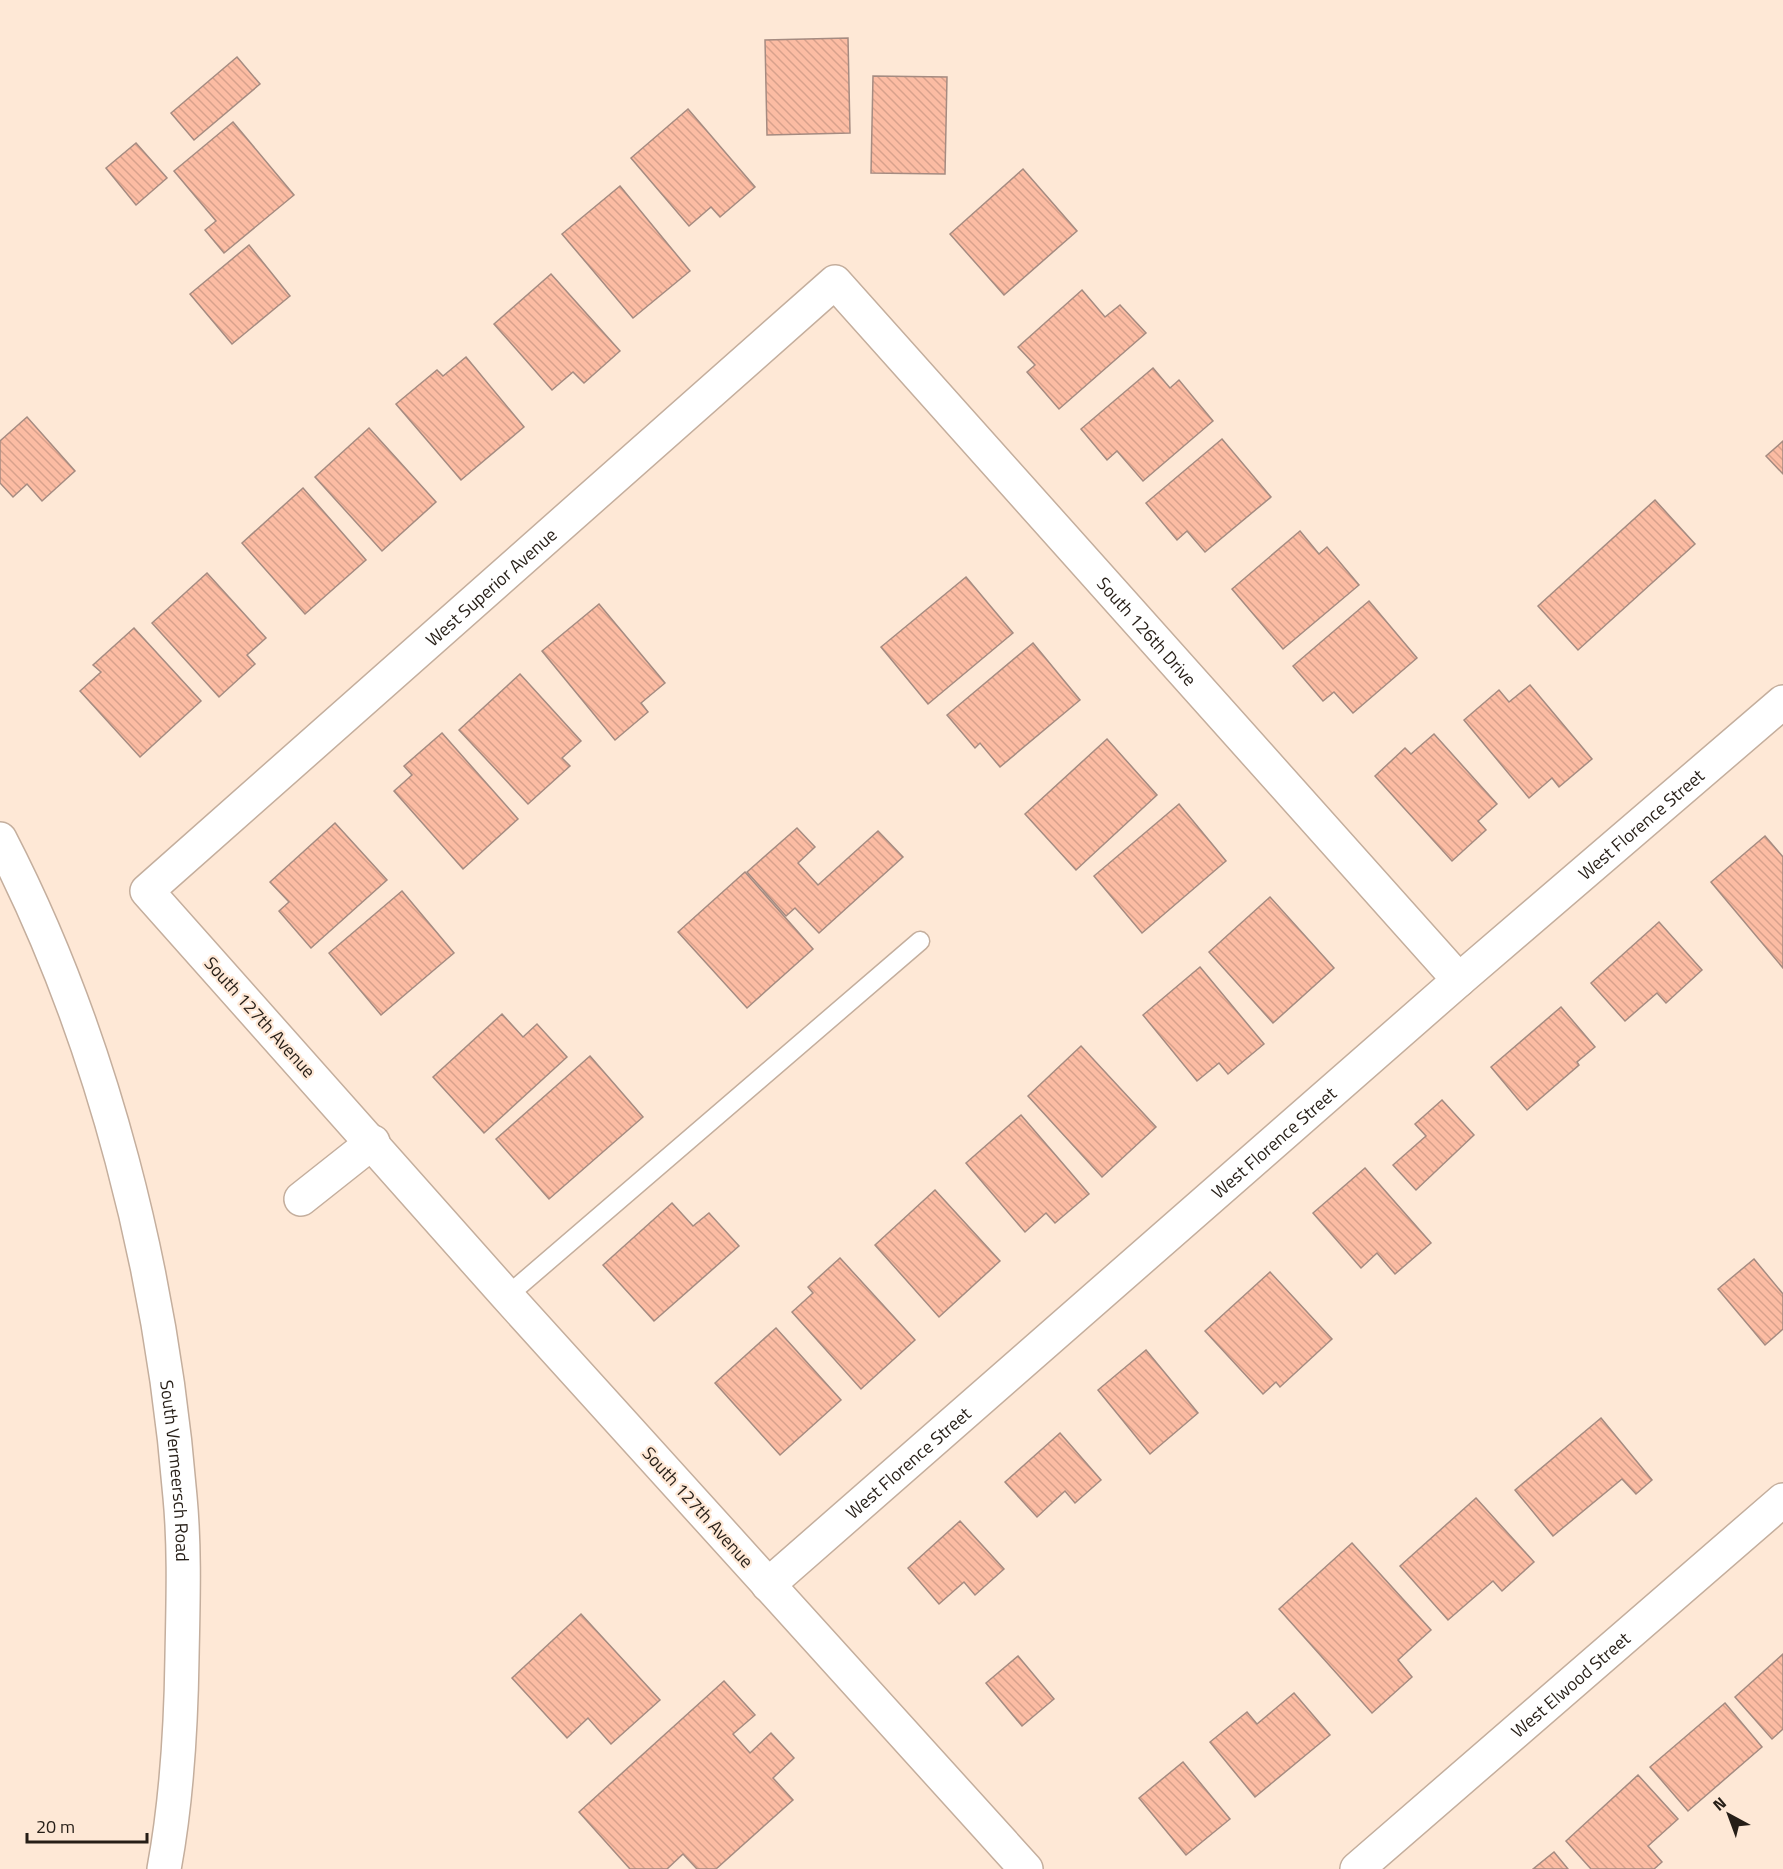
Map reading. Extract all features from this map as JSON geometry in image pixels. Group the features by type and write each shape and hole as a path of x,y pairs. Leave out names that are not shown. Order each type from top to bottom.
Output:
{"street":[{"name":"West Superior Avenue","path":"147,891 835,282"},
{"name":"South 126th Drive","path":"835,282 1459,980"},
{"name":"West Florence Street","path":"768,1585 1459,980 1783,702"},
{"name":"South Vermeersch Road","path":"0,839 60,976 98,1079 125,1169 148,1274 170,1397 180,1500 183,1600 181,1715 175,1808 164,1869"},
{"name":"South 127th Avenue","path":"147,891 373,1142 507,1296 1026,1869"},
{"path":"301,1199 373,1142"},
{"name":"West Elwood Street","path":"1357,1869 1783,1500"}],"lane":[{"path":"507,1296 920,941"}],"building":[{"path":"848,38 850,133 767,135 765,40"},
{"path":"237,57 260,84 194,140 171,113"},
{"path":"873,76 947,77 945,174 871,173"},
{"path":"688,109 755,187 720,217 711,207 689,226 631,158"},
{"path":"233,122 294,195 224,253 205,230 216,221 174,171"},
{"path":"136,143 167,178 136,205 106,168"},
{"path":"1023,169 1077,231 1004,295 950,234"},
{"path":"620,186 690,271 633,318 562,234"},
{"path":"249,245 290,296 232,344 190,294"},
{"path":"551,274 620,351 584,383 573,372 552,390 494,324"},
{"path":"1082,290 1105,317 1120,305 1146,333 1059,409 1027,372 1035,365 1018,347"},
{"path":"466,357 524,427 461,480 396,404 437,370 443,376"},
{"path":"1153,368 1170,388 1179,380 1213,421 1143,481 1117,451 1107,460 1081,429"},
{"path":"27,417 75,471 42,501 27,484 13,497 0,483 0,441"},
{"path":"369,428 436,502 382,551 315,477"},
{"path":"1222,439 1271,497 1205,552 1187,531 1177,540 1146,503"},
{"path":"1783,441 1783,474 1766,456"},
{"path":"303,488 366,560 305,614 242,543"},
{"path":"1655,500 1695,544 1578,650 1538,606"},
{"path":"1300,531 1319,554 1327,547 1359,585 1283,649 1232,589"},
{"path":"207,573 266,638 247,655 255,664 219,697 152,623"},
{"path":"966,577 1013,633 928,704 881,647"},
{"path":"1369,601 1417,658 1353,713 1334,692 1323,701 1293,666"},
{"path":"599,604 665,683 641,703 648,712 615,740 542,651"},
{"path":"134,628 201,701 140,757 80,691 101,672 93,665"},
{"path":"1033,643 1080,700 1000,767 980,743 975,748 947,715"},
{"path":"520,674 581,741 562,758 570,766 528,804 459,730"},
{"path":"1530,685 1592,759 1559,787 1552,778 1529,798 1464,720 1499,690 1509,702"},
{"path":"442,733 518,819 463,869 394,791 412,775 404,766"},
{"path":"1434,734 1497,804 1478,821 1486,830 1452,861 1375,776 1405,748 1411,754"},
{"path":"1107,739 1157,795 1076,870 1025,814"},
{"path":"1179,804 1226,861 1142,933 1094,876"},
{"path":"335,823 387,880 311,948 279,911 289,902 270,882"},
{"path":"797,828 815,847 798,863 818,885 878,831 903,857 819,933 795,908 786,916 747,872"},
{"path":"1765,836 1783,857 1783,968 1711,882"},
{"path":"745,872 813,949 747,1008 678,932"},
{"path":"402,891 454,953 381,1015 329,953"},
{"path":"1270,897 1334,968 1273,1023 1209,952"},
{"path":"1659,922 1702,970 1666,1003 1657,993 1625,1021 1591,983"},
{"path":"1200,967 1264,1044 1228,1074 1219,1063 1197,1081 1143,1015"},
{"path":"1561,1007 1595,1047 1577,1062 1579,1065 1527,1110 1491,1067"},
{"path":"502,1014 523,1037 537,1024 567,1057 484,1133 433,1077"},
{"path":"1081,1046 1156,1127 1102,1177 1028,1096"},
{"path":"590,1056 643,1117 549,1199 496,1139"},
{"path":"1442,1100 1474,1135 1416,1190 1393,1165 1426,1136 1415,1124"},
{"path":"1021,1115 1089,1194 1055,1223 1046,1213 1025,1232 966,1163"},
{"path":"1365,1168 1431,1243 1395,1274 1377,1253 1361,1268 1313,1213"},
{"path":"935,1190 1000,1261 939,1317 875,1245"},
{"path":"672,1203 693,1226 709,1213 739,1246 654,1321 603,1265"},
{"path":"840,1258 915,1340 861,1389 792,1312 813,1293 808,1287"},
{"path":"1754,1259 1783,1294 1783,1329 1765,1345 1718,1289"},
{"path":"1270,1272 1332,1339 1280,1387 1276,1382 1263,1394 1205,1331"},
{"path":"776,1328 841,1400 780,1455 715,1383"},
{"path":"1146,1350 1198,1413 1150,1454 1098,1390"},
{"path":"1601,1418 1652,1480 1636,1494 1622,1479 1553,1536 1515,1490"},
{"path":"1060,1433 1101,1480 1075,1503 1065,1491 1037,1517 1005,1482"},
{"path":"1476,1498 1534,1562 1502,1591 1493,1581 1448,1620 1400,1566"},
{"path":"960,1521 1004,1569 975,1595 964,1582 939,1604 908,1568"},
{"path":"1352,1543 1431,1630 1398,1660 1412,1677 1372,1713 1279,1609"},
{"path":"581,1614 660,1700 611,1744 588,1718 567,1738 512,1678"},
{"path":"1783,1654 1783,1729 1772,1739 1735,1697"},
{"path":"1018,1656 1054,1699 1022,1726 986,1683"},
{"path":"724,1681 755,1715 733,1734 750,1753 771,1733 794,1758 773,1778 793,1800 716,1869 697,1869 683,1854 667,1869 630,1869 579,1812"},
{"path":"1294,1693 1330,1735 1255,1797 1210,1742 1247,1712 1257,1724"},
{"path":"1725,1703 1762,1747 1688,1811 1650,1767"},
{"path":"1183,1762 1230,1819 1186,1855 1139,1798"},
{"path":"1638,1775 1678,1819 1648,1846 1662,1862 1654,1869 1591,1869 1566,1841"},
{"path":"1554,1852 1568,1869 1533,1869"}]}
